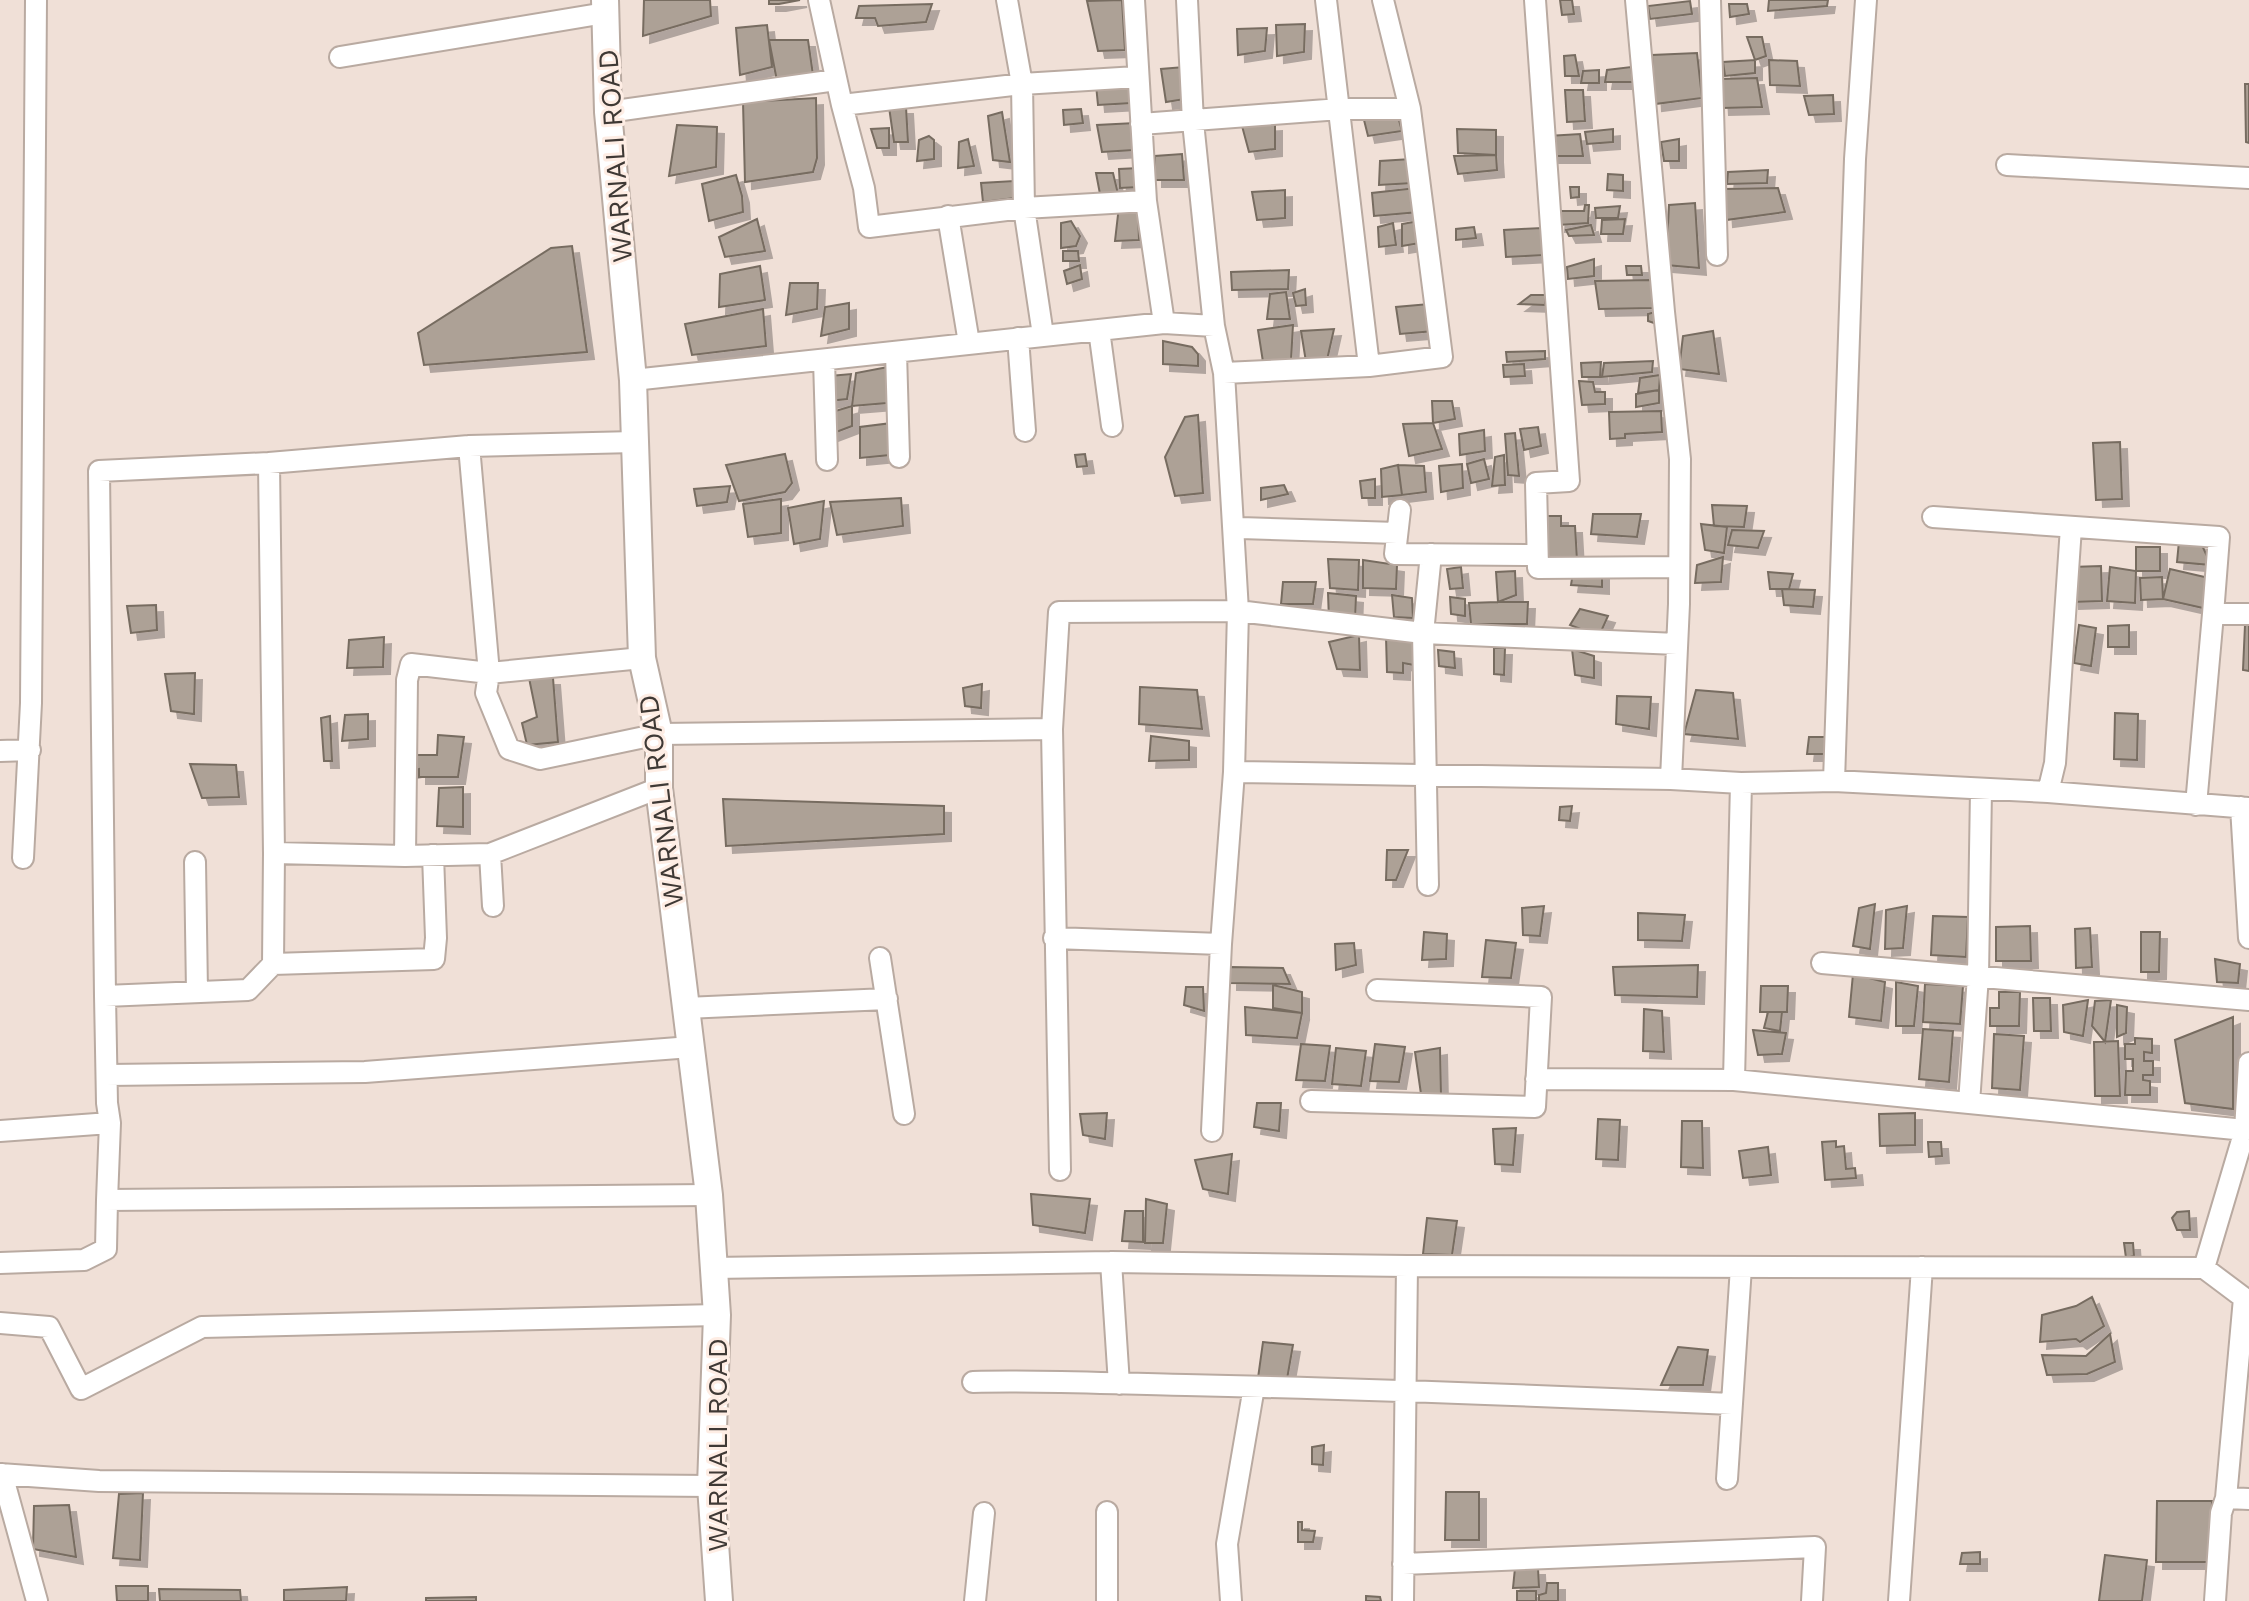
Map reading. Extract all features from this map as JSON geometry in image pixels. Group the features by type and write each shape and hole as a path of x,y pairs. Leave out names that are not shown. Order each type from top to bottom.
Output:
{"main road":[{"name":"WARNALI ROAD","path":"605,7 608,112 633,380 642,658 659,734 659,788 709,1195 717,1315 711,1486 719,1601"}],"street":[{"path":"23,858 30,750 36,0"},
{"path":"819,0 864,188 869,227 1024,208 1146,201"},
{"path":"1007,0 1022,84 1024,208 1043,335"},
{"path":"1134,0 1146,201 1164,323"},
{"path":"1187,0 1193,122 1214,326 1224,373 1238,611 1234,772 1221,944 1212,1131"},
{"path":"1326,0 1369,366"},
{"path":"1224,373 1369,366 1442,357 1410,109 1383,0"},
{"path":"1535,0 1569,481 1536,483 1538,568 1679,567"},
{"path":"1636,0 1680,459 1671,779"},
{"path":"1710,0 1717,255"},
{"path":"1834,781 1855,159 1866,0"},
{"path":"340,57 605,7"},
{"path":"842,105 1022,84 1137,77"},
{"path":"608,112 836,80"},
{"path":"1141,124 1340,109 1410,109"},
{"path":"2007,165 2249,178"},
{"path":"948,216 969,343"},
{"path":"633,380 1164,323 1214,326"},
{"path":"1099,330 1112,426"},
{"path":"1018,338 1025,431"},
{"path":"896,352 899,457"},
{"path":"824,360 827,460"},
{"path":"0,1263 84,1260 106,1249 110,1123 105,996 99,471 269,463 469,446 635,442"},
{"path":"469,446 489,673 486,693 509,749 540,759 659,734 1052,729"},
{"path":"105,996 248,990 273,964 269,463"},
{"path":"1400,510 1395,554 1537,555"},
{"path":"1933,517 2219,537 2196,805"},
{"path":"2048,792 2055,763 2071,527"},
{"path":"1240,528 1397,533"},
{"path":"1428,885 1423,633 1431,554"},
{"path":"1060,1170 1052,729 1059,612 1238,611 1423,633 1677,644"},
{"path":"2213,614 2249,614"},
{"path":"405,856 407,680 411,664 489,673 642,658"},
{"path":"0,751 30,750"},
{"path":"1234,772 1671,779 1741,783 1834,781 2048,792 2245,807 2249,938"},
{"path":"1734,1080 1741,783"},
{"path":"274,853 490,854 659,788"},
{"path":"1969,1103 1978,976 1981,790"},
{"path":"490,854 493,906"},
{"path":"273,964 434,959 433,855"},
{"path":"195,862 197,992"},
{"path":"1054,938 1221,944"},
{"path":"880,958 904,1114"},
{"path":"1822,963 2249,1000"},
{"path":"1311,1101 1535,1107 1541,997 1377,990"},
{"path":"686,1008 887,999"},
{"path":"107,1075 365,1072 691,1047"},
{"path":"2204,1268 2242,1167 2249,1063"},
{"path":"1536,1079 1734,1080 2245,1130"},
{"path":"0,1131 110,1123"},
{"path":"107,1200 709,1195"},
{"path":"1111,1262 1119,1384"},
{"path":"712,1268 1111,1262 2204,1268 2244,1298 2226,1498 2221,1513 2215,1601"},
{"path":"1403,1601 1407,1266"},
{"path":"1727,1479 1741,1267"},
{"path":"1899,1601 1922,1267"},
{"path":"0,1323 49,1327 81,1389 202,1327 717,1315"},
{"path":"973,1382 1050,1380 1405,1390 1732,1404"},
{"path":"1231,1601 1227,1544 1254,1387"},
{"path":"37,1601 1,1474 99,1481 711,1486"},
{"path":"2226,1498 2249,1499"},
{"path":"1107,1512 1107,1601"},
{"path":"975,1601 984,1513"},
{"path":"1403,1564 1815,1547 1812,1601"}],"building":[{"path":"644,0 710,0 711,16 643,36"},
{"path":"769,0 800,0 769,4"},
{"path":"1122,0 1125,50 1098,51 1087,1"},
{"path":"1560,0 1572,0 1574,14 1562,15"},
{"path":"1769,0 1828,0 1827,6 1768,11"},
{"path":"1690,1 1692,14 1650,19 1648,6"},
{"path":"932,4 926,22 878,26 875,18 856,18 859,6"},
{"path":"1729,4 1747,4 1749,14 1730,17"},
{"path":"1305,24 1304,52 1277,56 1276,25"},
{"path":"767,25 772,67 740,75 736,28"},
{"path":"1267,28 1265,51 1238,55 1237,29"},
{"path":"1747,37 1762,37 1766,56 1755,60"},
{"path":"769,40 808,40 813,75 777,81"},
{"path":"1697,53 1702,98 1655,104 1652,55"},
{"path":"1575,55 1579,76 1565,76 1564,56"},
{"path":"1755,60 1755,73 1725,76 1723,62"},
{"path":"1769,60 1797,61 1800,86 1770,85"},
{"path":"1184,67 1185,99 1166,102 1161,69"},
{"path":"1631,67 1633,82 1605,82 1607,70"},
{"path":"1599,70 1599,83 1581,83 1583,71"},
{"path":"1757,78 1762,107 1722,108 1720,79"},
{"path":"1131,81 1132,103 1098,105 1096,85"},
{"path":"2245,84 2249,84 2249,143 2246,142"},
{"path":"1565,90 1583,90 1585,121 1567,122"},
{"path":"1833,95 1834,114 1809,115 1804,96"},
{"path":"816,98 817,158 813,172 745,182 743,102"},
{"path":"889,107 906,107 908,142 894,142"},
{"path":"1081,109 1083,123 1064,125 1063,110"},
{"path":"1002,112 1010,162 993,160 988,116"},
{"path":"1397,113 1402,131 1368,136 1363,116"},
{"path":"1135,123 1134,150 1102,152 1097,125"},
{"path":"1275,124 1275,149 1249,152 1242,126"},
{"path":"677,125 717,127 716,167 669,176"},
{"path":"889,128 889,148 877,148 871,129"},
{"path":"1457,129 1496,130 1496,155 1458,153"},
{"path":"1613,129 1613,142 1587,144 1585,132"},
{"path":"1580,134 1583,156 1549,156 1548,136"},
{"path":"929,136 934,140 934,159 917,161 919,140"},
{"path":"968,139 974,166 958,168 959,142"},
{"path":"1679,139 1679,161 1664,161 1661,142"},
{"path":"1182,154 1184,180 1155,180 1155,156"},
{"path":"1496,155 1497,170 1458,174 1454,156"},
{"path":"1411,159 1413,183 1379,185 1380,161"},
{"path":"1139,168 1139,187 1120,188 1119,169"},
{"path":"1768,170 1767,183 1727,184 1728,172"},
{"path":"1096,173 1113,173 1118,194 1100,194"},
{"path":"1608,174 1623,175 1623,191 1607,190"},
{"path":"736,175 743,212 709,221 702,184"},
{"path":"1014,181 1015,198 983,202 981,183"},
{"path":"1570,187 1579,187 1579,197 1571,198"},
{"path":"1416,188 1419,212 1374,216 1372,193"},
{"path":"1778,188 1785,212 1726,220 1724,189"},
{"path":"1285,190 1285,218 1257,220 1252,192"},
{"path":"1695,203 1699,268 1666,265 1669,205"},
{"path":"1585,205 1589,205 1588,223 1558,225 1559,211 1584,211"},
{"path":"1119,206 1138,206 1139,240 1115,241"},
{"path":"1620,206 1618,218 1596,218 1595,208"},
{"path":"757,219 765,251 725,257 719,237"},
{"path":"1625,219 1623,234 1601,234 1602,220"},
{"path":"1071,221 1080,236 1076,246 1061,248 1061,223"},
{"path":"1419,221 1420,243 1402,246 1402,224"},
{"path":"1393,223 1396,245 1379,247 1378,227"},
{"path":"1591,225 1594,235 1569,236 1566,230"},
{"path":"1474,227 1476,238 1456,240 1456,229"},
{"path":"1542,228 1544,255 1506,257 1504,230"},
{"path":"572,246 587,352 424,365 418,333 551,248"},
{"path":"1063,251 1078,251 1079,261 1063,261"},
{"path":"1594,259 1594,276 1568,279 1567,267"},
{"path":"1080,265 1082,279 1067,284 1064,271"},
{"path":"760,266 765,300 719,307 720,274"},
{"path":"1626,266 1641,266 1642,275 1627,275"},
{"path":"1289,270 1288,289 1232,290 1231,272"},
{"path":"1651,280 1653,308 1599,309 1595,281"},
{"path":"790,283 818,283 817,309 786,315"},
{"path":"1305,289 1306,305 1296,306 1293,293"},
{"path":"1286,292 1290,319 1267,319 1270,294"},
{"path":"1531,295 1545,295 1545,305 1519,304"},
{"path":"849,303 849,329 821,336 825,307"},
{"path":"1429,304 1434,331 1400,334 1396,307"},
{"path":"763,309 766,346 692,355 685,324"},
{"path":"1658,311 1660,325 1648,321 1648,314"},
{"path":"1293,325 1291,360 1263,362 1258,330"},
{"path":"1334,329 1327,360 1306,362 1301,331"},
{"path":"1713,331 1719,374 1679,369 1683,336"},
{"path":"1163,341 1192,347 1198,354 1198,366 1163,364"},
{"path":"1545,351 1545,359 1507,362 1506,352"},
{"path":"1653,361 1652,372 1602,377 1604,363"},
{"path":"1601,362 1600,377 1582,377 1581,363"},
{"path":"1524,364 1525,376 1504,377 1503,365"},
{"path":"888,367 887,403 852,406 856,373"},
{"path":"851,374 847,399 829,401 830,376"},
{"path":"1660,375 1659,390 1638,393 1640,378"},
{"path":"1579,381 1593,382 1595,392 1605,392 1605,404 1582,405"},
{"path":"1659,390 1659,403 1636,407 1636,394"},
{"path":"1432,401 1452,401 1455,419 1433,423"},
{"path":"852,406 852,426 831,434 832,412"},
{"path":"1661,411 1662,432 1625,434 1625,438 1610,439 1609,412"},
{"path":"1198,415 1203,493 1175,496 1165,457 1185,417"},
{"path":"892,423 890,455 860,458 860,427"},
{"path":"1433,423 1442,449 1409,456 1403,424"},
{"path":"1538,427 1541,446 1524,450 1520,429"},
{"path":"1484,430 1485,451 1460,455 1459,434"},
{"path":"1515,433 1519,476 1508,475 1505,434"},
{"path":"2120,442 2122,499 2096,500 2093,443"},
{"path":"785,454 792,483 785,492 739,501 726,465"},
{"path":"1085,454 1087,466 1077,467 1075,455"},
{"path":"1504,455 1505,485 1492,486 1495,457"},
{"path":"1484,459 1489,479 1471,483 1467,464"},
{"path":"1462,464 1463,488 1441,492 1439,466"},
{"path":"1398,465 1424,466 1426,492 1402,495"},
{"path":"1398,465 1402,495 1382,497 1381,469"},
{"path":"1375,479 1375,498 1362,498 1360,481"},
{"path":"1284,485 1288,494 1261,500 1261,488"},
{"path":"730,486 727,502 697,506 694,489"},
{"path":"901,498 903,526 837,535 830,502"},
{"path":"781,499 781,533 748,537 743,504"},
{"path":"824,501 820,539 794,544 788,508"},
{"path":"1712,505 1747,506 1744,527 1714,526"},
{"path":"1593,514 1641,514 1637,537 1591,534"},
{"path":"1546,516 1561,516 1561,526 1575,526 1577,560 1548,557"},
{"path":"1701,524 1727,527 1724,553 1705,550"},
{"path":"1732,530 1764,531 1758,548 1728,545"},
{"path":"2179,541 2201,543 2211,565 2177,562"},
{"path":"2136,547 2160,547 2160,571 2136,571"},
{"path":"1723,557 1721,582 1695,583 1697,565"},
{"path":"1328,559 1359,560 1358,590 1330,588"},
{"path":"1363,560 1397,565 1396,589 1363,588"},
{"path":"2101,566 2102,601 2072,602 2071,567"},
{"path":"1461,567 1463,588 1450,589 1447,569"},
{"path":"2110,567 2136,571 2135,603 2107,601"},
{"path":"2170,569 2209,578 2203,608 2163,599"},
{"path":"1515,571 1516,595 1498,602 1496,572"},
{"path":"1573,572 1602,573 1602,587 1571,585"},
{"path":"1768,572 1793,574 1789,589 1770,589"},
{"path":"2162,577 2163,599 2141,600 2140,578"},
{"path":"1283,582 1316,582 1313,604 1281,604"},
{"path":"1782,589 1815,590 1813,607 1784,605"},
{"path":"1328,593 1356,596 1355,621 1329,620"},
{"path":"1392,595 1412,598 1413,618 1394,617"},
{"path":"1450,597 1465,599 1465,616 1451,614"},
{"path":"1528,602 1527,624 1471,624 1469,603"},
{"path":"156,605 157,630 131,633 127,606"},
{"path":"1580,609 1608,616 1599,636 1570,625"},
{"path":"2079,625 2096,628 2091,666 2074,663"},
{"path":"2129,625 2129,647 2108,647 2108,626"},
{"path":"2245,625 2249,625 2249,671 2243,670"},
{"path":"1359,635 1360,670 1337,669 1329,642"},
{"path":"384,637 383,667 347,668 349,640"},
{"path":"1386,637 1414,637 1414,665 1403,663 1403,673 1387,672"},
{"path":"1494,648 1505,648 1504,675 1494,674"},
{"path":"1572,649 1594,656 1594,678 1575,675"},
{"path":"1438,650 1454,652 1455,668 1439,666"},
{"path":"195,673 194,714 171,711 165,674"},
{"path":"529,678 553,678 558,742 527,745 522,723 537,717"},
{"path":"982,684 981,708 965,706 963,688"},
{"path":"1140,687 1197,690 1202,729 1139,724"},
{"path":"1696,690 1733,693 1738,739 1684,734"},
{"path":"1617,696 1651,697 1649,729 1616,724"},
{"path":"2115,713 2138,714 2137,760 2114,759"},
{"path":"368,714 368,739 342,741 345,715"},
{"path":"330,716 332,761 324,761 321,718"},
{"path":"438,735 464,737 458,777 419,777 419,769 411,771 412,755 437,755"},
{"path":"1151,736 1189,741 1189,760 1149,761"},
{"path":"1809,737 1827,737 1830,754 1807,754"},
{"path":"190,764 236,765 239,797 202,798"},
{"path":"463,787 463,827 437,826 439,788"},
{"path":"723,799 944,806 944,834 726,846"},
{"path":"1572,806 1570,821 1559,820 1560,807"},
{"path":"1387,850 1408,850 1396,880 1386,880"},
{"path":"1875,904 1870,949 1853,946 1859,908"},
{"path":"1544,906 1540,936 1523,935 1522,908"},
{"path":"1907,906 1903,948 1885,949 1886,910"},
{"path":"1638,913 1685,915 1682,941 1638,940"},
{"path":"1933,916 1968,917 1966,957 1931,955"},
{"path":"2030,926 2031,961 1996,961 1996,927"},
{"path":"2090,928 2092,967 2076,968 2075,929"},
{"path":"1424,932 1447,934 1446,959 1422,960"},
{"path":"2141,932 2160,932 2159,972 2141,972"},
{"path":"1486,940 1516,943 1511,978 1482,977"},
{"path":"1354,943 1356,965 1336,970 1335,944"},
{"path":"2215,959 2240,964 2238,983 2217,982"},
{"path":"1698,965 1697,997 1615,995 1613,967"},
{"path":"1230,967 1283,968 1290,984 1230,983"},
{"path":"1853,974 1885,982 1881,1021 1849,1017"},
{"path":"1896,982 1918,986 1914,1026 1896,1026"},
{"path":"1925,984 1963,986 1960,1024 1923,1022"},
{"path":"1273,985 1302,992 1302,1013 1273,1008"},
{"path":"1761,986 1788,986 1787,1012 1760,1012"},
{"path":"1186,987 1203,987 1204,1011 1184,1005"},
{"path":"1999,992 2020,992 2019,1026 1990,1026 1990,1008 1999,1008"},
{"path":"2033,998 2050,998 2051,1031 2034,1031"},
{"path":"2088,1000 2083,1036 2064,1032 2063,1005"},
{"path":"2111,1000 2105,1042 2092,1026 2095,1001"},
{"path":"2117,1005 2127,1007 2126,1033 2117,1037"},
{"path":"1245,1007 1302,1013 1297,1038 1246,1035"},
{"path":"1644,1009 1662,1011 1664,1052 1643,1051"},
{"path":"1768,1012 1782,1012 1780,1031 1764,1028"},
{"path":"2233,1017 2233,1109 2185,1103 2175,1040"},
{"path":"1923,1029 1953,1031 1949,1082 1919,1079"},
{"path":"1753,1030 1786,1033 1782,1054 1758,1055"},
{"path":"1994,1034 2024,1036 2020,1090 1992,1088"},
{"path":"2135,1038 2152,1039 2152,1053 2144,1052 2144,1061 2153,1061 2153,1075 2143,1075 2143,1080 2150,1081 2150,1095 2125,1095 2126,1071 2133,1071 2133,1059 2125,1059 2125,1044 2135,1044"},
{"path":"2118,1041 2120,1096 2095,1096 2094,1042"},
{"path":"1301,1044 1330,1046 1325,1081 1296,1080"},
{"path":"1375,1044 1405,1047 1399,1082 1370,1081"},
{"path":"1336,1048 1366,1051 1361,1086 1332,1084"},
{"path":"1440,1048 1441,1095 1421,1094 1415,1052"},
{"path":"1257,1103 1281,1103 1279,1131 1254,1127"},
{"path":"1107,1113 1105,1139 1083,1135 1080,1114"},
{"path":"1915,1113 1915,1145 1880,1146 1879,1114"},
{"path":"1598,1119 1620,1120 1618,1160 1596,1159"},
{"path":"1682,1121 1702,1121 1703,1168 1681,1167"},
{"path":"1516,1128 1513,1165 1495,1164 1493,1129"},
{"path":"1836,1141 1836,1147 1844,1146 1846,1169 1855,1168 1856,1178 1825,1180 1822,1142"},
{"path":"1928,1142 1941,1142 1942,1156 1929,1157"},
{"path":"1768,1147 1771,1175 1743,1178 1739,1151"},
{"path":"1232,1154 1228,1194 1203,1189 1195,1160"},
{"path":"1031,1194 1090,1199 1085,1233 1033,1225"},
{"path":"1146,1199 1167,1204 1163,1243 1145,1243"},
{"path":"1125,1211 1143,1211 1143,1242 1122,1241"},
{"path":"2189,1211 2190,1230 2177,1230 2172,1218 2177,1212"},
{"path":"1427,1218 1457,1221 1452,1255 1423,1254"},
{"path":"2124,1243 2133,1243 2134,1256 2126,1258"},
{"path":"2092,1297 2104,1326 2080,1342 2076,1339 2040,1342 2042,1315 2076,1306"},
{"path":"2110,1334 2115,1362 2087,1374 2047,1375 2042,1355 2086,1356"},
{"path":"1263,1342 1293,1345 1287,1379 1258,1378"},
{"path":"1678,1347 1708,1350 1703,1385 1661,1385"},
{"path":"1324,1445 1323,1465 1312,1464 1312,1447"},
{"path":"1446,1492 1479,1492 1479,1540 1445,1540"},
{"path":"143,1493 140,1560 113,1558 119,1494"},
{"path":"2157,1501 2212,1501 2211,1562 2156,1562"},
{"path":"69,1505 76,1557 33,1549 34,1506"},
{"path":"1298,1522 1302,1522 1302,1530 1315,1531 1313,1542 1298,1542"},
{"path":"1980,1552 1980,1564 1960,1564 1962,1553"},
{"path":"2105,1555 2147,1560 2142,1601 2099,1601"},
{"path":"1515,1568 1538,1568 1539,1587 1513,1588"},
{"path":"1547,1583 1558,1583 1558,1601 1539,1601 1539,1595 1546,1593"},
{"path":"116,1586 148,1586 148,1601 117,1601"},
{"path":"347,1587 346,1601 284,1601 284,1590"},
{"path":"159,1589 240,1590 241,1601 160,1601"},
{"path":"1517,1591 1536,1591 1536,1601 1517,1601"},
{"path":"1366,1596 1380,1597 1381,1601 1366,1601"},
{"path":"476,1597 476,1601 426,1601 426,1598"}]}
